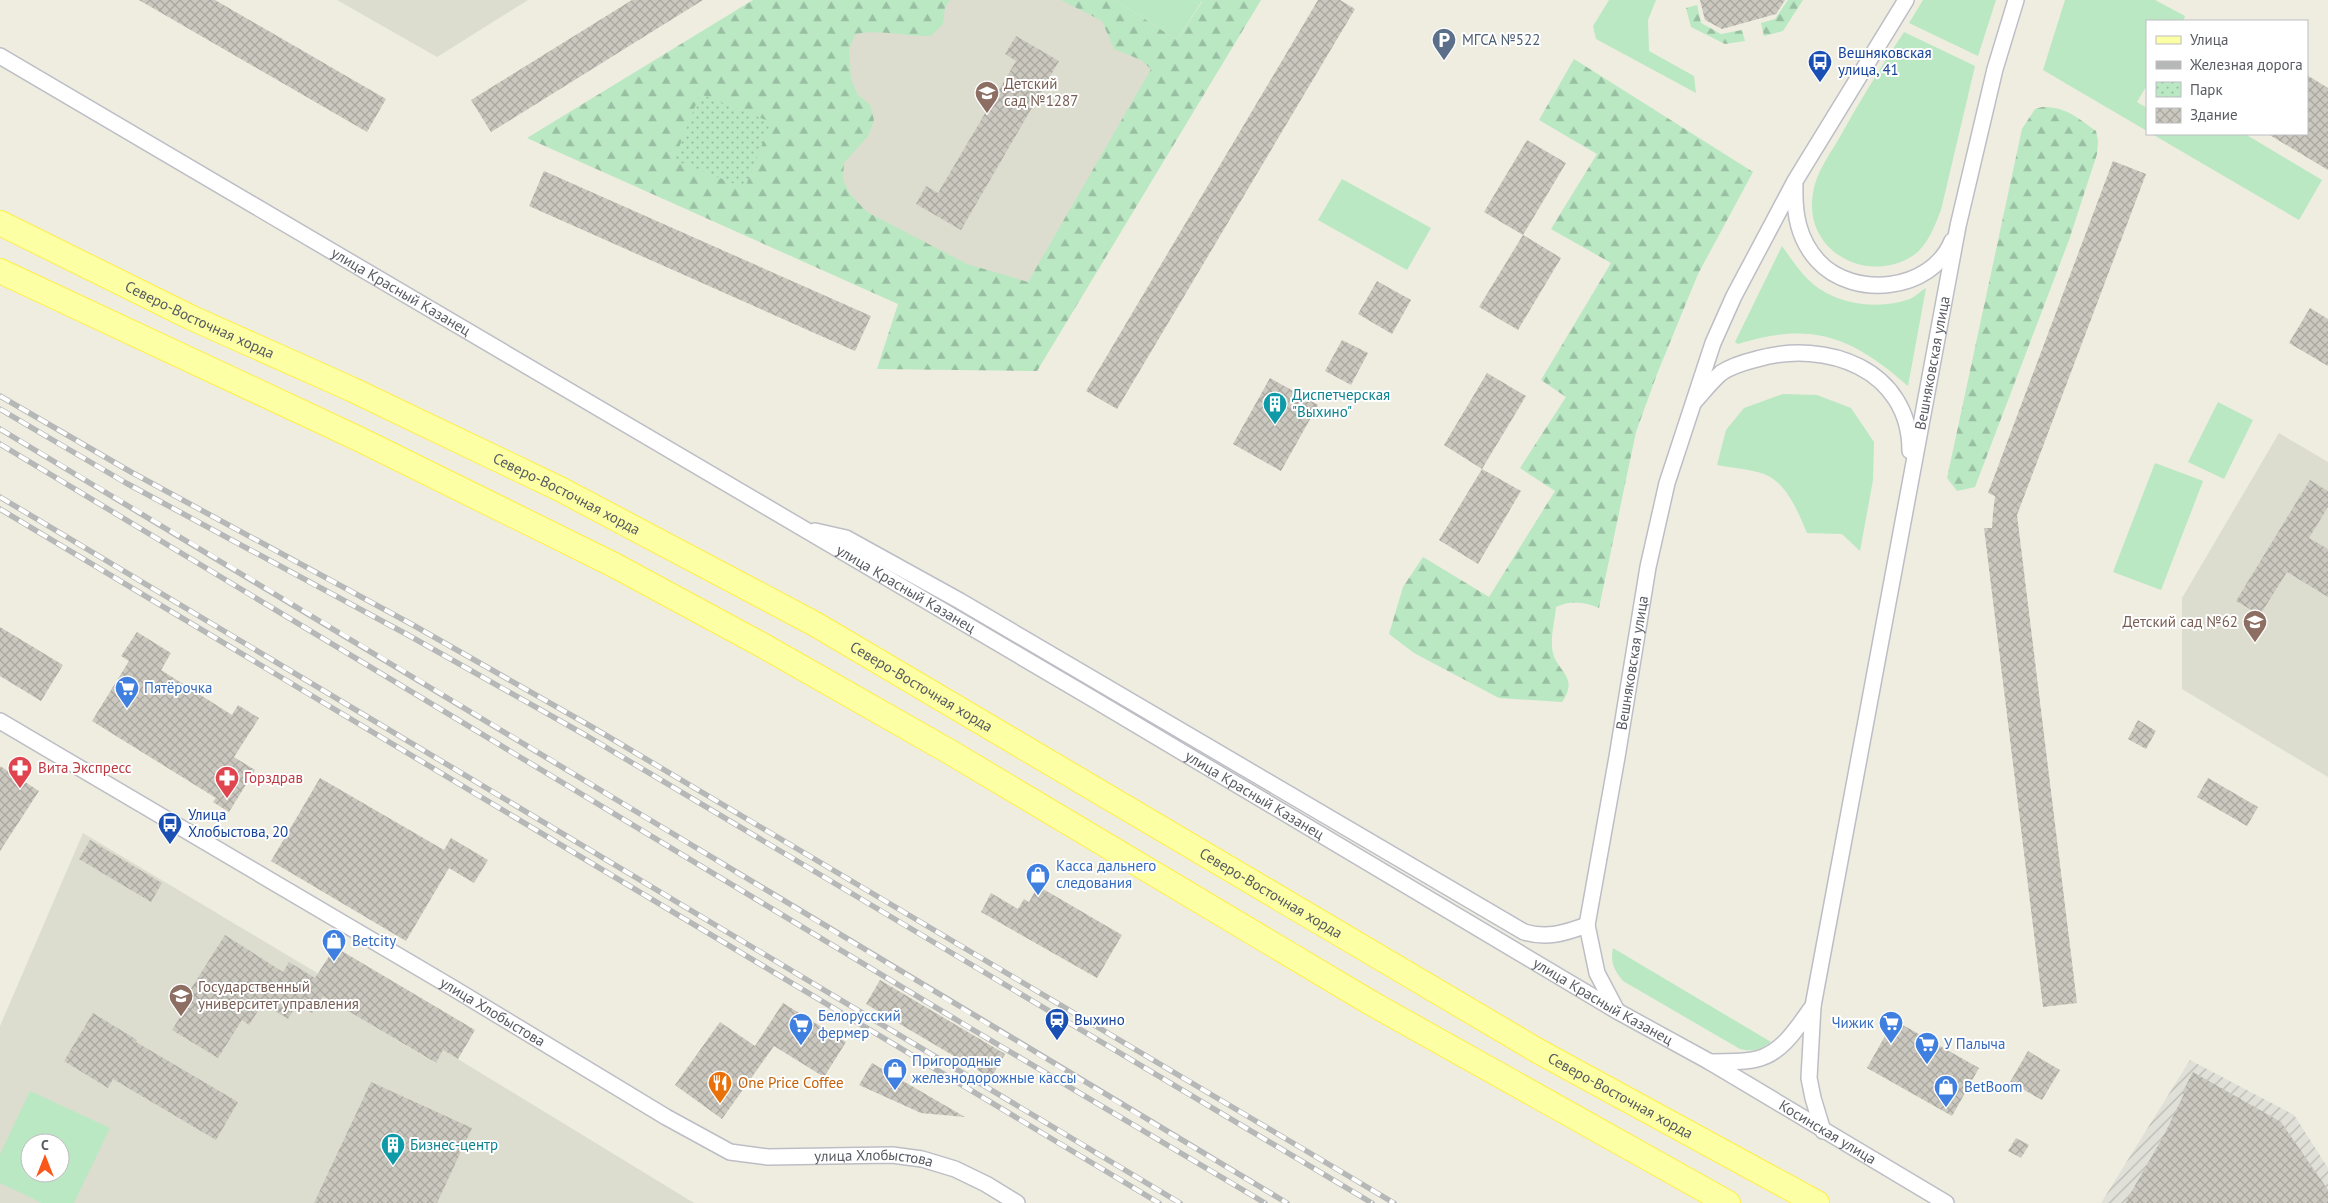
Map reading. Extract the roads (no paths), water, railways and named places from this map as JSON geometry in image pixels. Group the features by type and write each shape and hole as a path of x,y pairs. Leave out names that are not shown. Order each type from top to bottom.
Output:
{"main road":[{"name":"Северо-Восточная хорда","path":"0,223 192,318 351,390 560,489 815,624 1538,1051 1817,1203"},
{"path":"0,271 161,348 360,439 622,569 762,645 950,752 1371,1003 1728,1203"}],"street":[{"name":"Вешняковская улица","path":"1617,1012 1597,973 1587,925 1648,566 1667,483 1691,404 1713,343 1734,296 1795,181 1906,0"},
{"name":"Вешняковская улица","path":"1824,1131 1813,1098 1809,1078 1813,1006 1958,226 1995,69 2016,0"},
{"name":"улица Красный Казанец","path":"0,56 1093,699 1617,1012 1710,1062"},
{"name":"Вешняковская улица","path":"1795,181 1794,206 1800,234 1818,261 1844,279 1875,286 1906,281 1929,271 1948,250 1958,226"},
{"name":"Вешняковская улица","path":"1691,404 1722,372 1743,363 1772,354 1808,352 1837,357 1864,369 1889,387 1904,411 1910,437 1907,500"},
{"name":"улица Красный Казанец","path":"801,528 846,538 960,602 1524,932 1537,936 1551,936 1587,925"},
{"name":"улица Хлобыстова","path":"0,721 453,988 666,1117 730,1152 768,1157 892,1155 922,1160 955,1169 986,1184 1017,1203"},
{"name":"Вешняковская улица","path":"1710,1062 1756,1060 1770,1055 1784,1043 1813,1006"},
{"name":"Косинская улица","path":"1710,1062 1946,1203"}],"railway":[{"path":"0,396 131,472 413,625 592,727 1394,1203"},
{"path":"0,409 126,483 408,635 587,736 1372,1203"},
{"path":"0,429 1287,1203"},
{"path":"0,444 970,1028 1265,1203"},
{"path":"0,497 1180,1203"},
{"path":"0,509 1159,1203"}],"place":[{"name":"МГСА №522","path":"1444,61"},
{"name":"Вешняковская улица, 41","path":"1820,83"},
{"name":"Детский сад №1287","path":"987,114"},
{"name":"Диспетчерская \"Выхино\"","path":"1275,425"},
{"name":"Детский сад №62","path":"2255,643"},
{"name":"Пятёрочка","path":"127,709"},
{"name":"Вита Экспресс","path":"20,789"},
{"name":"Горздрав","path":"227,799"},
{"name":"Улица Хлобыстова, 20","path":"170,845"},
{"name":"Kасса дальнего следования","path":"1038,896"},
{"name":"Betcity","path":"334,962"},
{"name":"Государственный университет управления","path":"181,1017"},
{"name":"Выхино","path":"1057,1041"},
{"name":"Чижик","path":"1891,1044"},
{"name":"Белорусский фермер","path":"801,1046"},
{"name":"У Палыча","path":"1927,1065"},
{"name":"Пригородные железнодорожные кассы","path":"895,1091"},
{"name":"One Price Coffee","path":"720,1104"},
{"name":"BetBoom","path":"1946,1108"},
{"name":"Бизнес-центр","path":"393,1166"}]}
